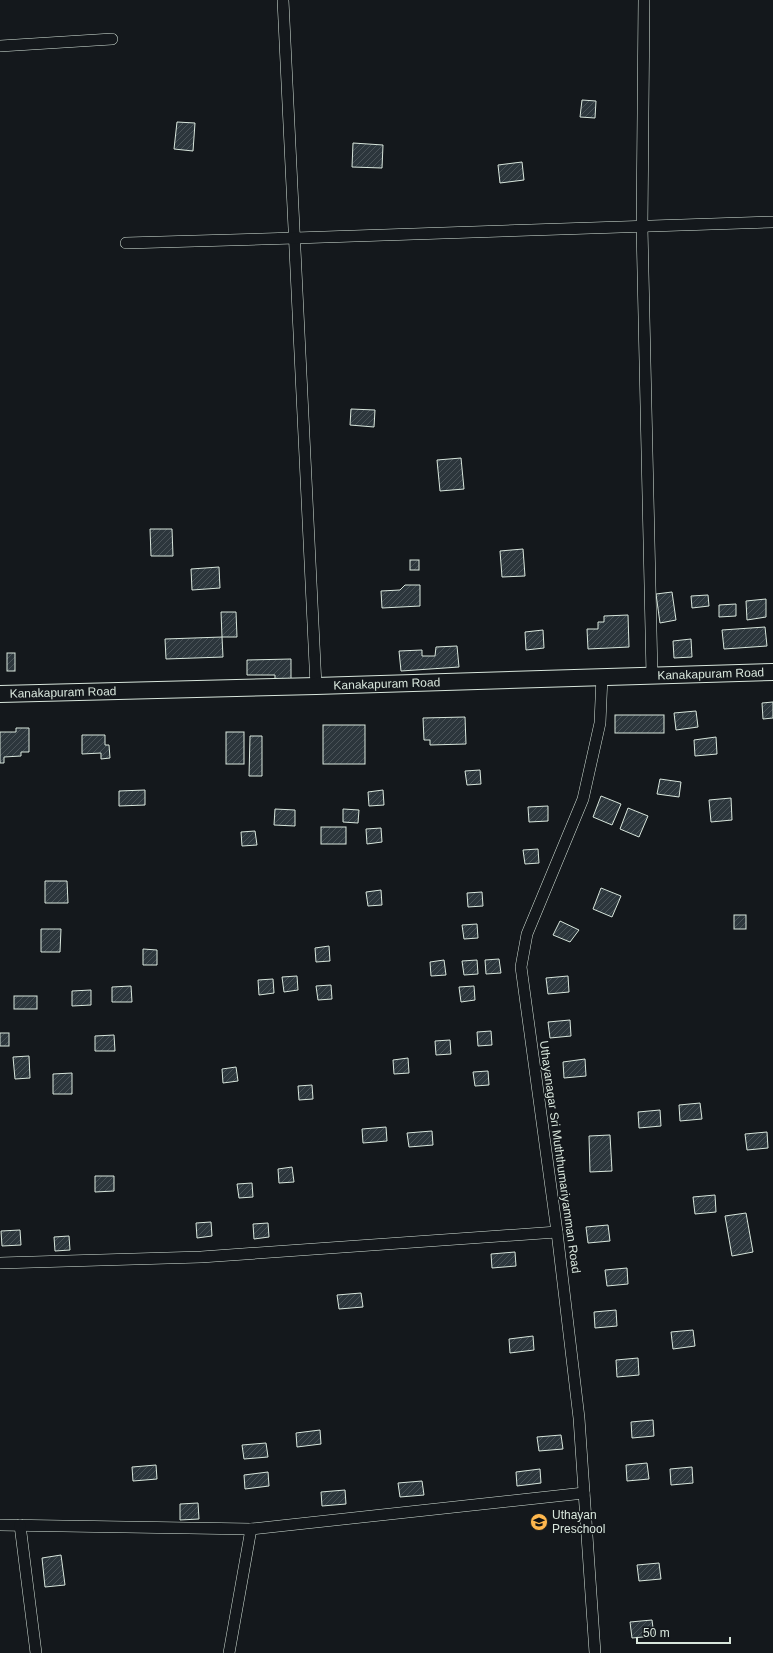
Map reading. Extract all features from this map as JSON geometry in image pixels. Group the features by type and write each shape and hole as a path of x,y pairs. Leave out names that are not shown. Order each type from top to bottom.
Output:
{"street":[{"path":"283,0 316,686"},
{"path":"644,0 642,227 652,675"},
{"path":"0,46 112,39"},
{"path":"126,243 773,222"},
{"name":"Kanakapuram Road","path":"0,694 773,672"},
{"name":"Uthayanagar Sri Muththumariyamman Road","path":"595,1653 579,1418 557,1232 521,967 527,934 583,799 600,723 602,676"},
{"path":"0,1263 201,1257 557,1232"},
{"path":"0,1525 252,1529 584,1493"},
{"path":"20,1525 36,1653"},
{"path":"229,1653 252,1529"}],"building":[{"path":"582,100 596,101 595,118 580,117"},
{"path":"177,122 195,123 193,151 174,149"},
{"path":"353,143 383,145 382,168 352,167"},
{"path":"522,162 524,180 500,183 498,165"},
{"path":"351,409 375,410 374,427 350,425"},
{"path":"461,458 464,489 440,491 437,460"},
{"path":"150,529 172,529 173,556 151,556"},
{"path":"523,549 525,576 502,577 500,551"},
{"path":"410,560 419,560 419,570 410,570"},
{"path":"219,567 220,588 192,590 191,569"},
{"path":"405,585 420,585 420,606 382,608 381,591 400,590"},
{"path":"672,592 676,620 660,623 656,594"},
{"path":"708,595 709,606 692,608 691,596"},
{"path":"766,599 766,617 747,620 746,601"},
{"path":"736,604 736,616 719,617 719,605"},
{"path":"221,612 236,612 237,637 222,637"},
{"path":"628,615 629,647 588,649 587,629 598,629 598,622 604,622 604,616"},
{"path":"765,627 767,646 724,649 722,630"},
{"path":"543,630 544,648 526,650 525,632"},
{"path":"222,637 223,657 166,659 165,639"},
{"path":"691,639 692,657 674,658 673,641"},
{"path":"457,646 459,667 401,671 399,651 422,650 422,656 435,656 436,647"},
{"path":"7,653 15,653 15,671 7,671"},
{"path":"291,659 291,681 275,682 275,675 247,675 247,660"},
{"path":"773,702 773,718 763,719 762,703"},
{"path":"696,711 698,727 676,730 674,713"},
{"path":"615,715 664,715 664,733 615,733"},
{"path":"465,717 466,744 430,745 430,740 424,740 423,718"},
{"path":"323,725 365,725 365,764 323,764"},
{"path":"16,728 29,728 29,752 21,752 21,756 4,757 4,763 0,763 0,732 16,732"},
{"path":"226,732 244,732 244,764 226,764"},
{"path":"82,735 105,735 105,745 109,745 110,758 101,759 101,753 82,754"},
{"path":"250,736 262,736 262,776 249,776"},
{"path":"716,737 717,754 695,756 694,740"},
{"path":"480,770 481,784 467,785 465,771"},
{"path":"660,779 681,782 679,797 657,794"},
{"path":"145,790 145,805 119,806 119,791"},
{"path":"383,790 384,805 369,806 368,792"},
{"path":"601,796 621,804 612,825 593,817"},
{"path":"731,798 732,820 711,822 709,800"},
{"path":"548,806 548,821 529,822 528,807"},
{"path":"628,808 648,816 639,837 620,829"},
{"path":"275,809 295,810 295,826 274,825"},
{"path":"343,809 359,810 358,823 343,822"},
{"path":"321,827 346,827 346,844 321,844"},
{"path":"381,828 382,842 367,844 366,829"},
{"path":"255,831 257,845 242,846 241,832"},
{"path":"538,849 539,863 525,864 523,850"},
{"path":"45,881 67,881 68,903 45,903"},
{"path":"601,888 621,896 612,917 593,909"},
{"path":"381,890 382,905 368,906 366,892"},
{"path":"482,892 483,906 468,907 467,893"},
{"path":"734,915 746,915 746,929 734,929"},
{"path":"560,921 579,930 570,942 553,935"},
{"path":"477,924 478,938 464,939 462,925"},
{"path":"41,929 61,929 60,952 41,952"},
{"path":"329,946 330,961 316,962 315,948"},
{"path":"143,949 157,950 157,965 143,965"},
{"path":"499,959 501,973 486,974 485,960"},
{"path":"444,960 446,975 431,976 430,962"},
{"path":"477,960 478,974 464,975 462,961"},
{"path":"297,976 298,990 284,992 282,977"},
{"path":"568,976 569,992 548,994 546,978"},
{"path":"273,979 274,993 259,995 258,980"},
{"path":"331,985 332,999 318,1000 316,986"},
{"path":"131,986 132,1002 112,1002 112,987"},
{"path":"474,986 475,1000 461,1002 459,987"},
{"path":"91,990 91,1005 72,1006 72,991"},
{"path":"14,996 37,996 37,1009 14,1009"},
{"path":"570,1020 571,1036 550,1038 548,1022"},
{"path":"491,1031 492,1045 478,1046 477,1032"},
{"path":"0,1033 9,1033 9,1046 0,1046"},
{"path":"114,1035 115,1051 95,1051 95,1036"},
{"path":"450,1040 451,1054 436,1055 435,1041"},
{"path":"29,1056 30,1078 15,1079 13,1057"},
{"path":"408,1058 409,1073 394,1074 393,1060"},
{"path":"585,1059 586,1076 564,1078 563,1062"},
{"path":"236,1067 238,1081 223,1083 222,1069"},
{"path":"488,1071 489,1085 475,1086 473,1072"},
{"path":"72,1073 72,1094 53,1094 53,1074"},
{"path":"312,1085 313,1099 299,1100 298,1086"},
{"path":"700,1103 702,1119 680,1121 679,1105"},
{"path":"660,1110 661,1126 639,1128 638,1112"},
{"path":"386,1127 387,1141 363,1143 362,1129"},
{"path":"432,1131 433,1145 409,1147 407,1133"},
{"path":"767,1132 768,1148 747,1150 745,1134"},
{"path":"610,1135 612,1171 590,1172 589,1136"},
{"path":"292,1167 294,1182 279,1183 278,1169"},
{"path":"95,1176 114,1176 114,1191 95,1192"},
{"path":"252,1183 253,1197 239,1198 237,1184"},
{"path":"715,1195 716,1212 695,1214 693,1197"},
{"path":"746,1213 753,1252 732,1256 725,1216"},
{"path":"211,1222 212,1236 197,1238 196,1223"},
{"path":"268,1223 269,1237 254,1239 253,1224"},
{"path":"608,1225 610,1241 588,1243 586,1227"},
{"path":"20,1230 21,1245 2,1246 1,1231"},
{"path":"69,1236 70,1250 55,1251 54,1237"},
{"path":"515,1252 516,1266 492,1268 491,1254"},
{"path":"627,1268 628,1284 607,1286 605,1270"},
{"path":"361,1293 363,1307 339,1309 337,1295"},
{"path":"616,1310 617,1326 595,1328 594,1312"},
{"path":"693,1330 695,1346 673,1349 671,1332"},
{"path":"533,1336 534,1350 510,1353 509,1339"},
{"path":"638,1358 639,1375 617,1377 616,1360"},
{"path":"653,1420 654,1436 632,1438 631,1422"},
{"path":"320,1430 321,1444 297,1447 296,1433"},
{"path":"561,1435 563,1449 539,1451 537,1437"},
{"path":"266,1443 268,1457 244,1459 242,1445"},
{"path":"647,1463 649,1479 627,1481 626,1465"},
{"path":"156,1465 157,1479 133,1481 132,1467"},
{"path":"692,1467 693,1483 671,1485 670,1469"},
{"path":"540,1469 541,1483 517,1486 516,1472"},
{"path":"268,1472 269,1486 245,1489 244,1475"},
{"path":"422,1481 424,1495 400,1497 398,1483"},
{"path":"345,1490 346,1504 322,1506 321,1492"},
{"path":"198,1503 199,1519 180,1520 180,1504"},
{"path":"61,1555 65,1585 45,1587 42,1558"},
{"path":"659,1563 661,1579 639,1581 637,1565"},
{"path":"652,1620 654,1636 632,1638 630,1622"}],"place":[{"name":"Uthayan Preschool","path":"539,1522"}]}
